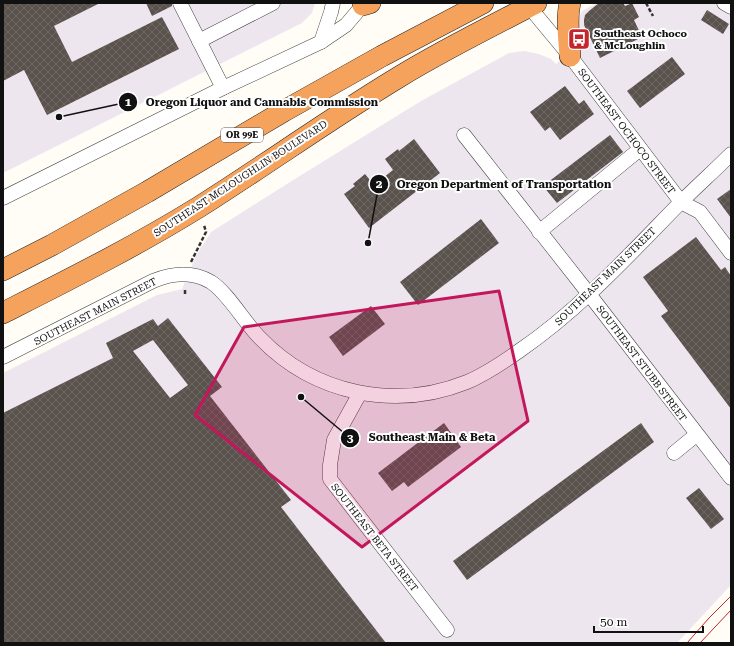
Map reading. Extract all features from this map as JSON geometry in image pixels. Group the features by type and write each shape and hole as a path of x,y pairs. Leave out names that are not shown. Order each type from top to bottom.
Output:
{"highway":[{"name":"OR 99E","path":"3,270 52,245 140,196 284,111 382,56 483,3"},
{"path":"570,3 568,10 568,24 570,56"},
{"name":"SOUTHEAST MCLOUGHLIN BOULEVARD","path":"3,313 97,266 199,207 344,111 400,76 530,4"}],"street":[{"path":"180,3 223,88"},
{"path":"199,41 273,3"},
{"path":"321,42 332,12 333,3"},
{"path":"724,3 731,7"},
{"path":"3,198 223,88 321,42 346,25 364,4"},
{"name":"SOUTHEAST OCHOCO STREET","path":"530,4 681,202 700,212 731,253"},
{"name":"SOUTHEAST STUBB STREET","path":"464,135 589,294 696,435 731,478"},
{"path":"539,232 640,149"},
{"name":"SOUTHEAST MAIN STREET","path":"3,357 153,281 166,276 186,274 199,276 215,285 226,296 251,330 269,348 309,375 328,384 340,389 360,393 388,396 412,395 437,391 467,382 496,368 551,328 589,294 731,154"},
{"name":"SOUTHEAST BETA STREET","path":"360,393 334,440 330,465 330,478 447,630"},
{"path":"674,453 696,435"}],"path":[{"path":"646,3 653,16"},
{"path":"185,294 186,274 206,232 199,207"}],"highlighted area":[{"path":"499,291 528,421 362,547 195,415 244,327"}],"shaded area":[{"path":"3,3 315,3 312,13 302,23 3,173"},
{"path":"597,3 731,3 731,585 677,643 3,643 3,373 157,295 182,289 197,254 211,232 421,101 509,53 524,51 539,54 551,59 556,64 586,41 579,26 579,18 582,11"}],"building":[{"path":"3,3 100,3 54,26 72,62 162,17 179,49 47,115 24,70 3,81"},
{"path":"146,3 172,3 172,6 152,16"},
{"path":"599,3 623,3 625,6 632,3 639,17 634,20 642,37 600,58 584,25 585,15"},
{"path":"707,10 729,24 723,34 701,20"},
{"path":"672,57 685,74 640,108 627,91"},
{"path":"565,86 579,104 584,100 594,114 560,140 550,127 545,131 530,112"},
{"path":"610,135 623,152 557,203 543,186"},
{"path":"414,139 440,173 369,228 344,194 355,186 353,184 365,174 374,185 393,170 385,159 398,149 399,151"},
{"path":"731,189 731,218 717,199"},
{"path":"481,219 499,243 418,305 400,282"},
{"path":"696,237 721,270 725,267 731,276 731,409 661,316 668,311 643,277"},
{"path":"371,306 385,324 343,356 329,337"},
{"path":"168,318 222,387 210,396 291,500 281,507 386,643 3,643 3,413 113,358 106,343 153,319 158,326","holes":["153,340 188,385 170,398 133,351"]},
{"path":"444,423 461,447 408,487 404,482 392,491 378,473"},
{"path":"641,423 654,442 467,580 453,561"},
{"path":"699,488 724,519 711,529 686,498"}],"tram line":[{"path":"687,643 731,596"},
{"path":"700,643 731,610"}],"place":[{"name":"Southeast Ochoco & McLoughlin","path":"579,39"},
{"name":"Oregon Liquor and Cannabis Commission","path":"59,117"},
{"name":"Oregon Department of Transportation","path":"368,243"},
{"name":"Southeast Main & Beta","path":"301,397"}]}
